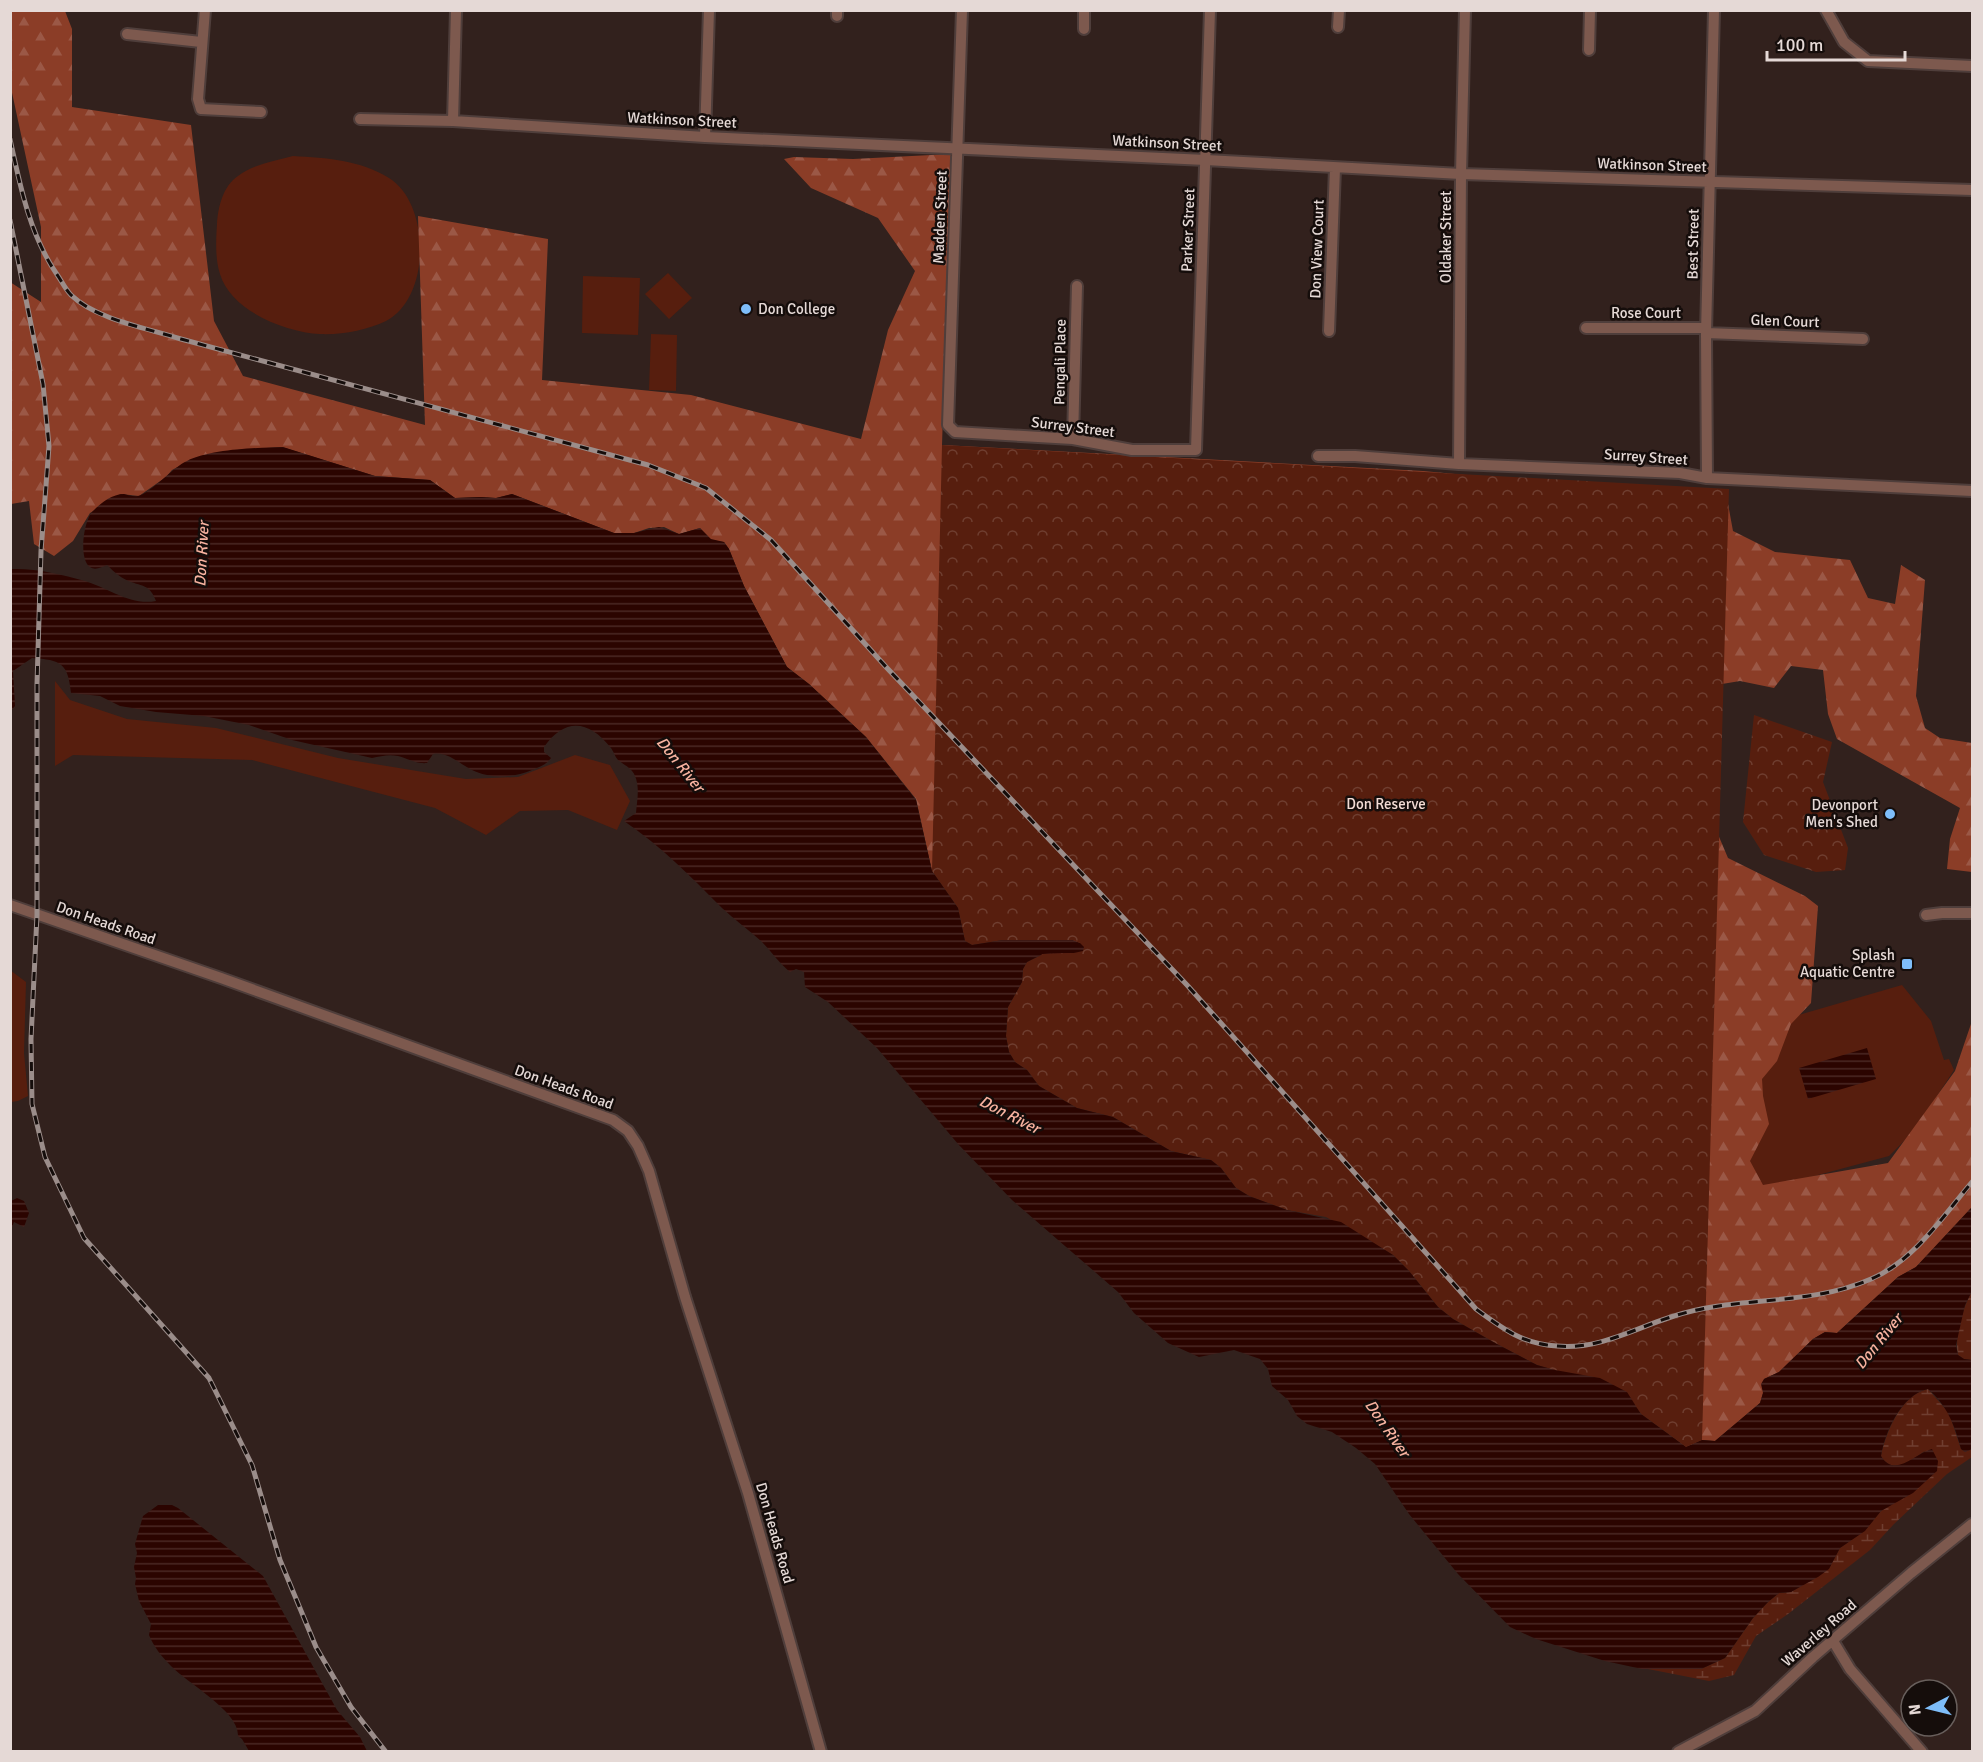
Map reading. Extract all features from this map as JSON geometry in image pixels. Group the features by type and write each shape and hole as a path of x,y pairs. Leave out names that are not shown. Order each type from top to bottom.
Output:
{"street":[{"path":"205,10 198,99 201,108 261,112"},
{"path":"453,121 456,10"},
{"path":"705,137 709,10"},
{"name":"Madden Street","path":"948,425 962,10"},
{"path":"1084,10 1084,30"},
{"name":"Parker Street","path":"1196,450 1210,10"},
{"path":"1338,27 1339,10"},
{"name":"Oldaker Street","path":"1459,464 1461,174 1465,10"},
{"path":"1589,50 1590,10"},
{"name":"Best Street","path":"1707,478 1706,331 1714,10"},
{"path":"1826,10 1844,42 1868,61 1972,66"},
{"path":"127,34 201,42"},
{"name":"Watkinson Street","path":"360,119 453,121 705,137 1461,174 1972,190"},
{"name":"Don View Court","path":"1329,331 1335,168"},
{"name":"Pengali Place","path":"1073,439 1077,286"},
{"name":"Rose Court","path":"1586,327 1706,331"},
{"name":"Glen Court","path":"1706,331 1863,339"},
{"name":"Surrey Street","path":"948,425 955,432 1073,439 1132,450 1196,450"},
{"name":"Surrey Street","path":"1318,456 1680,473 1707,478 1972,491"},
{"name":"Don Heads Road","path":"10,905 221,978 613,1120 628,1131 638,1146 649,1171 748,1493 821,1752"},
{"path":"1926,915 1972,913"},
{"name":"Waverley Road","path":"1678,1752 1755,1712 1814,1657 1972,1524"},
{"path":"1833,1641 1850,1669 1922,1752"}],"green space":[{"name":"Don Reserve","path":"11,11 65,11 72,29 72,107 191,125 214,321 243,376 425,425 418,216 548,239 542,380 691,395 861,439 888,330 915,271 878,218 811,188 784,159 794,157 853,159 951,154 942,445 1423,471 1699,497 1726,493 1733,531 1775,552 1850,560 1868,598 1895,604 1901,565 1925,580 1916,696 1925,728 1940,738 1972,743 1972,872 1947,869 1950,839 1960,808 1837,739 1828,714 1823,670 1791,666 1774,688 1740,681 1704,687 1692,773 1728,858 1805,896 1818,906 1811,1003 1791,1024 1777,1061 1762,1079 1769,1124 1750,1161 1763,1185 1888,1163 1955,1071 1972,1021 1972,1207 1916,1267 1898,1277 1837,1333 1825,1332 1813,1339 1779,1372 1764,1379 1760,1403 1715,1441 1702,1440 1686,1447 932,871 916,799 866,737 809,684 787,667 744,586 729,549 724,542 711,540 700,528 679,534 664,527 649,528 634,533 614,533 512,494 496,498 455,498 430,480 375,476 282,447 234,450 195,458 172,470 139,496 121,494 90,513 73,541 54,556 34,544 29,501 11,504 10,282 41,302 41,227 11,88"},
{"path":"293,156 343,161 367,167 389,178 403,190 418,228 420,250 418,272 412,292 401,309 386,321 346,333 320,334 291,329 247,309 226,287 218,268 216,249 220,204 225,191 233,180 244,172 264,163"},
{"path":"668,273 692,298 669,319 645,294"},
{"path":"583,276 640,278 638,335 582,333"},
{"path":"651,334 677,335 676,391 649,390"},
{"name":"Don Reserve","path":"942,445 1729,489 1702,1440 1686,1447 1641,1414 1626,1392 1537,1365 1495,1343 1453,1319 1438,1307 1393,1255 1326,1217 1287,1210 1249,1196 1236,1188 1221,1168 1211,1160 1171,1151 1113,1117 1077,1108 1039,1086 1027,1070 1015,1062 1009,1052 1006,1036 1008,1007 1022,982 1023,969 1027,962 1043,954 1074,953 1080,943 1073,940 1003,940 972,945 965,941 958,908 932,871"},
{"path":"55,681 70,700 127,719 216,728 338,758 466,779 518,777 575,755 610,765 630,801 617,830 568,810 520,811 486,835 435,808 252,760 73,755 55,766"},
{"path":"1754,715 1832,742 1823,782 1848,848 1845,870 1816,872 1764,855 1743,822"},
{"path":"10,970 26,982 24,1053 28,1096 11,1102"},
{"path":"1902,985 1931,1021 1944,1060 1949,1059 1954,1070 1914,1131 1889,1156 1758,1191 1734,1169 1771,1023"},
{"path":"1972,1291 1972,1360 1958,1355 1957,1339 1965,1305"},
{"path":"1928,1389 1949,1413 1961,1449 1965,1452 1972,1449 1972,1457 1947,1474 1870,1550 1756,1636 1734,1675 1709,1681 1648,1669 1701,1669 1725,1658 1753,1618 1768,1602 1779,1593 1791,1592 1829,1568 1840,1548 1865,1530 1881,1511 1895,1502 1925,1451 1897,1466 1886,1462 1881,1456 1883,1446 1896,1416 1903,1407 1918,1393"}],"water":[{"name":"Don River","path":"283,447 375,476 430,480 455,498 496,498 512,494 614,533 634,533 659,527 679,534 700,528 711,539 724,542 744,586 787,667 809,684 866,737 916,800 932,871 958,908 965,941 972,945 1003,940 1073,940 1084,947 1083,951 1074,953 1043,954 1027,962 1023,969 1022,982 1008,1007 1006,1036 1009,1052 1015,1062 1027,1070 1039,1086 1077,1108 1113,1117 1171,1151 1211,1160 1221,1168 1236,1188 1249,1196 1287,1210 1341,1222 1393,1255 1438,1307 1453,1319 1537,1365 1600,1378 1627,1392 1641,1414 1686,1447 1702,1440 1715,1441 1760,1403 1763,1393 1761,1384 1764,1379 1779,1372 1813,1339 1825,1332 1837,1333 1898,1277 1916,1267 1972,1207 1972,1291 1965,1305 1956,1345 1958,1355 1972,1360 1972,1449 1965,1452 1961,1449 1949,1416 1935,1395 1928,1389 1910,1399 1896,1416 1886,1436 1881,1456 1892,1465 1899,1465 1932,1449 1938,1461 1937,1471 1913,1493 1881,1511 1865,1531 1840,1548 1829,1569 1791,1592 1779,1593 1768,1602 1753,1618 1725,1658 1701,1669 1642,1669 1605,1661 1536,1639 1510,1627 1458,1574 1409,1514 1375,1464 1332,1432 1307,1424 1297,1416 1288,1400 1272,1386 1268,1369 1260,1359 1234,1350 1199,1357 1168,1343 1134,1313 1118,1292 1012,1200 958,1144 877,1048 828,1002 805,987 804,972 796,969 790,972 761,941 722,908 675,862 624,821 636,813 638,794 635,776 618,760 603,739 586,727 569,727 552,737 544,747 544,752 551,758 545,764 517,775 494,776 472,770 443,754 433,754 427,763 395,755 372,758 292,740 249,725 204,716 120,706 100,696 71,693 68,675 61,665 50,660 32,658 13,671 15,706 11,711 11,569 29,569 57,574 85,581 129,599 156,601 152,592 147,588 124,579 107,565 94,569 86,563 83,548 85,530 93,511 111,497 143,494 181,464 197,457 234,450"},
{"path":"1867,1048 1876,1079 1808,1099 1799,1068"},
{"path":"17,1198 24,1201 29,1213 24,1227 14,1222 11,1239 11,1201"},
{"path":"158,1505 172,1505 178,1508 263,1576 337,1710 360,1737 367,1751 249,1751 238,1736 230,1717 221,1707 164,1659 149,1635 151,1624 139,1601 134,1567 137,1553 135,1544 143,1516"}],"railway":[{"path":"10,139 27,210 48,261 69,293 94,311 181,339 648,465 706,488 771,540 887,668 1187,985 1476,1309 1514,1334 1545,1345 1587,1345 1615,1338 1696,1310 1797,1298 1847,1288 1871,1279 1901,1261 1927,1236 1972,1182"},
{"path":"10,220 43,384 49,446 41,551 37,684 37,915 31,1039 32,1104 45,1157 84,1238 209,1378 252,1465 280,1560 316,1647 351,1707 386,1752"}],"place":[{"name":"Don College","path":"746,309"},
{"name":"Devonport Men's Shed","path":"1890,814"},
{"name":"Splash Aquatic Centre","path":"1907,964"}]}
